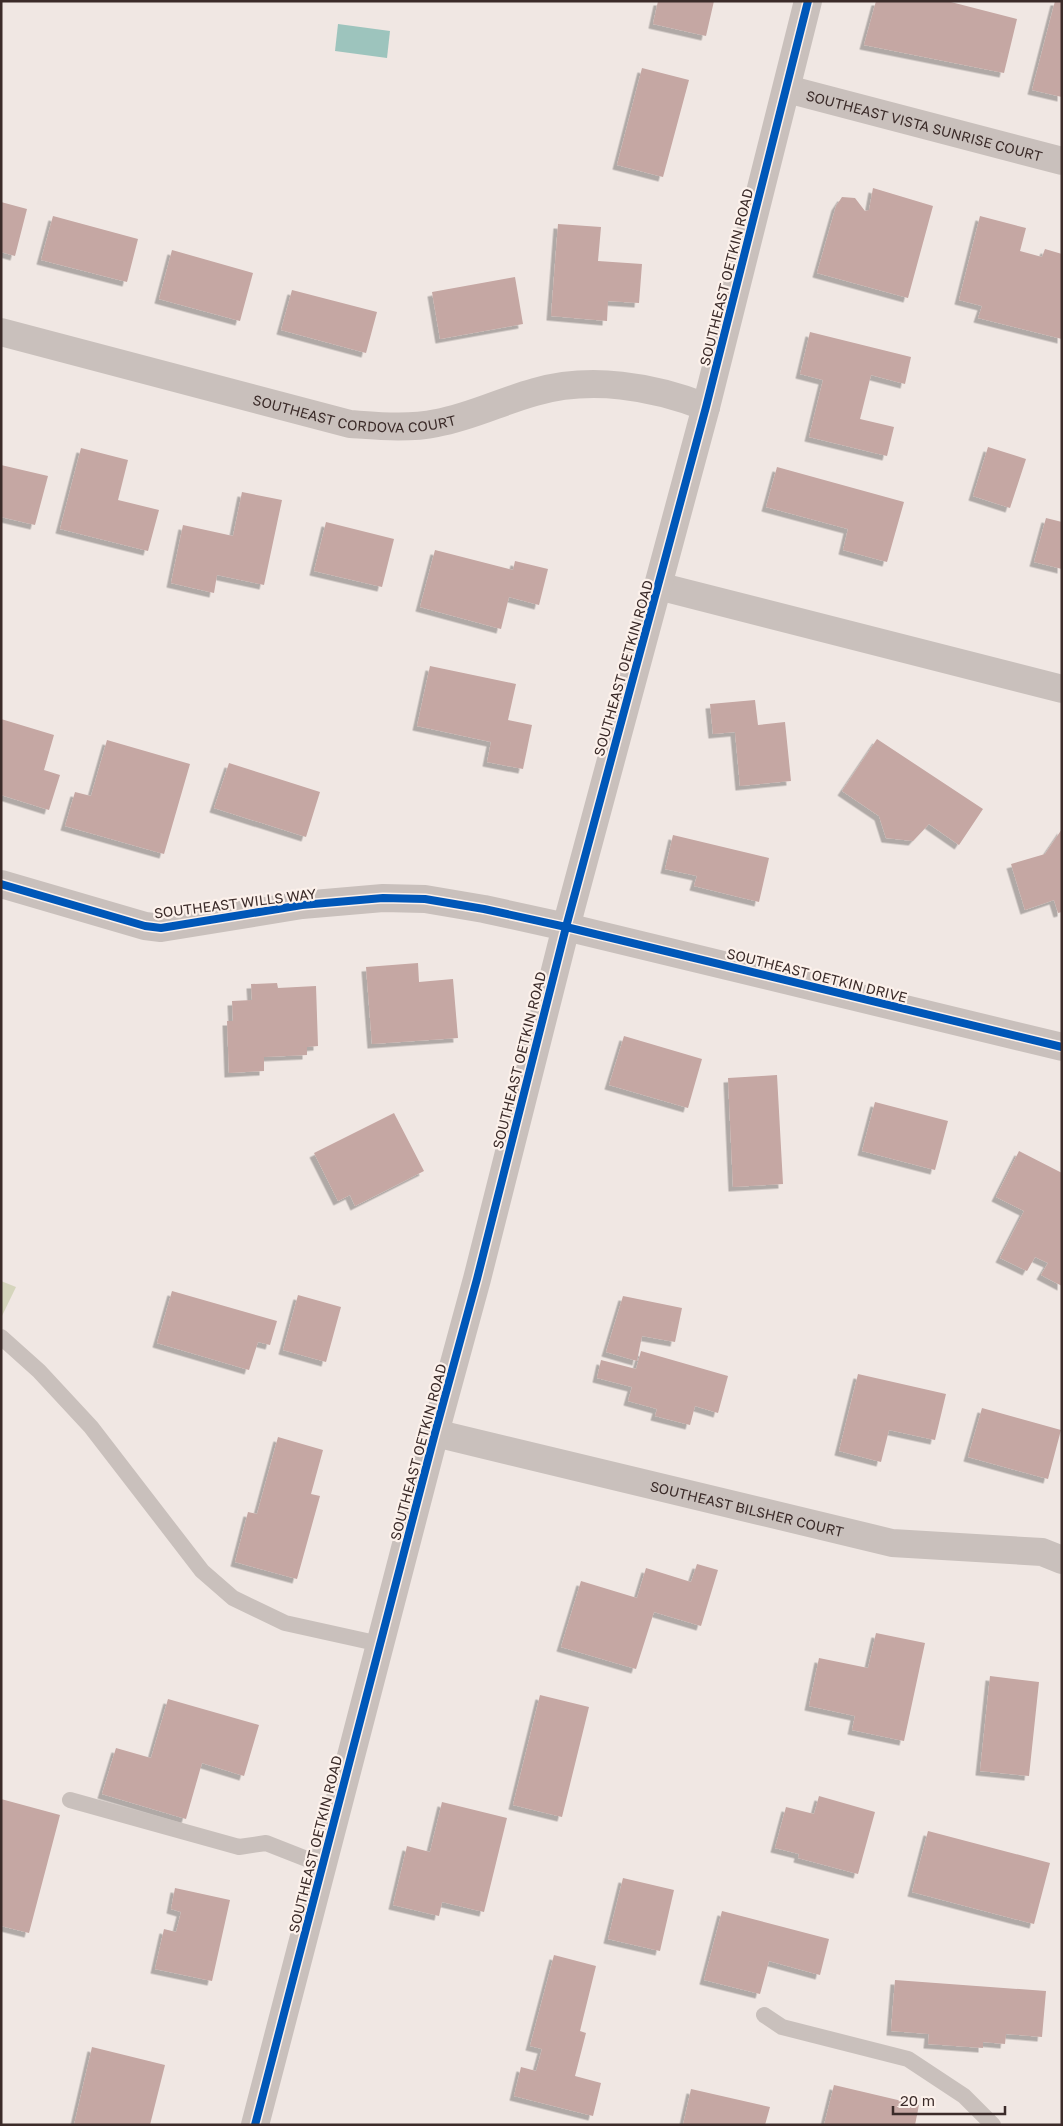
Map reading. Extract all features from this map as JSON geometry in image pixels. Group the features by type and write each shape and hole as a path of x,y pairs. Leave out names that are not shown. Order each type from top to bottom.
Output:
{"street":[{"name":"SOUTHEAST OETKIN ROAD","path":"256,2125 322,1865 479,1270 566,927 706,407 808,1"},
{"name":"SOUTHEAST VISTA SUNRISE COURT","path":"787,89 1062,161"},
{"name":"SOUTHEAST CORDOVA COURT","path":"1,332 350,424 395,427 436,424 471,415 536,392 585,384 644,388 675,395 706,407"},
{"path":"658,586 1062,689"},
{"name":"SOUTHEAST WILLS WAY","path":"1,884 145,926 161,928 302,905 383,898 425,898 566,927"},
{"name":"SOUTHEAST OETKIN DRIVE","path":"566,927 1062,1047"},
{"name":"SOUTHEAST BILSHER COURT","path":"435,1433 892,1543 1042,1552 1062,1560"}],"lane":[{"path":"1,1337 39,1370 91,1427 202,1571 233,1598 285,1623 380,1644"},
{"path":"70,1800 239,1847 266,1843 322,1865"},
{"path":"764,2015 782,2027 908,2059 964,2096 993,2125"}],"green space":[{"path":"1,1281 16,1287 1,1318"}],"water":[{"path":"338,24 390,31 387,58 335,51"}],"building":[{"path":"658,1 714,1 706,36 653,24"},
{"path":"876,1 947,1 1017,19 1004,73 864,45"},
{"path":"1055,1 1062,1 1062,97 1032,90"},
{"path":"642,68 689,80 663,177 617,165"},
{"path":"873,188 933,206 908,298 817,273 836,206 842,197 855,198 865,211 869,210"},
{"path":"1,202 27,209 15,256 1,252"},
{"path":"53,216 138,239 127,282 41,260"},
{"path":"980,216 1026,228 1020,251 1042,257 1045,249 1062,254 1062,339 978,318 982,306 959,300"},
{"path":"558,224 601,227 598,261 642,264 639,303 608,301 607,321 551,316"},
{"path":"172,250 253,273 240,321 159,299"},
{"path":"515,277 523,324 440,339 432,292"},
{"path":"292,290 377,312 366,353 281,330"},
{"path":"810,332 911,357 905,384 871,375 860,419 894,427 887,456 809,437 823,380 800,374"},
{"path":"988,447 1026,459 1010,508 973,496"},
{"path":"81,448 128,460 118,500 159,510 148,551 60,529"},
{"path":"1,465 48,476 35,525 1,517"},
{"path":"777,467 904,502 887,562 843,550 848,529 766,507"},
{"path":"242,492 282,500 264,585 217,575 214,593 171,583 183,525 233,536"},
{"path":"1046,518 1062,522 1062,569 1034,562"},
{"path":"326,522 394,539 382,587 314,571"},
{"path":"435,550 513,570 515,561 548,569 539,605 509,597 501,629 420,607"},
{"path":"430,666 516,684 508,720 532,725 523,769 487,762 491,742 417,726"},
{"path":"755,700 758,725 785,722 791,781 740,786 735,732 713,734 710,704"},
{"path":"1,719 54,735 44,770 60,775 49,810 1,795"},
{"path":"877,739 983,809 959,845 929,824 913,841 886,838 879,816 842,791"},
{"path":"107,740 190,764 164,854 65,826 75,792 91,796"},
{"path":"229,763 320,792 306,837 214,808"},
{"path":"1062,829 1062,912 1058,913 1054,900 1025,910 1011,864 1045,854"},
{"path":"673,835 769,858 759,902 694,886 697,876 665,869"},
{"path":"418,963 419,982 453,979 458,1038 372,1044 366,967"},
{"path":"277,983 278,988 316,986 318,1046 307,1047 307,1055 264,1057 264,1071 229,1073 227,1021 233,1021 232,1001 252,1000 251,984"},
{"path":"624,1036 702,1059 688,1108 609,1085"},
{"path":"777,1075 783,1184 733,1187 728,1078"},
{"path":"875,1102 948,1121 935,1170 862,1151"},
{"path":"394,1113 424,1171 355,1206 350,1195 338,1201 314,1153"},
{"path":"1019,1151 1062,1173 1062,1286 1041,1275 1048,1263 1035,1257 1027,1271 1000,1258 1024,1211 996,1197"},
{"path":"172,1291 277,1321 270,1345 258,1342 249,1370 157,1343"},
{"path":"298,1295 341,1307 326,1362 283,1350"},
{"path":"623,1296 682,1308 675,1342 642,1336 637,1361 606,1352"},
{"path":"641,1351 728,1376 718,1413 695,1406 690,1425 655,1416 657,1409 628,1401 632,1387 597,1378 601,1360 636,1369"},
{"path":"858,1374 946,1394 935,1440 889,1430 881,1462 839,1451"},
{"path":"982,1408 1061,1430 1048,1479 968,1457"},
{"path":"278,1437 323,1450 311,1494 320,1496 297,1579 235,1562 248,1512 257,1514"},
{"path":"697,1564 718,1570 701,1626 654,1612 636,1669 561,1647 581,1581 637,1598 646,1568 691,1582"},
{"path":"876,1633 925,1643 904,1741 852,1730 855,1716 809,1706 819,1658 868,1668"},
{"path":"990,1676 1039,1682 1029,1776 980,1771"},
{"path":"540,1695 589,1707 562,1817 513,1805"},
{"path":"168,1699 259,1725 244,1776 202,1763 186,1819 102,1794 116,1748 151,1758"},
{"path":"819,1796 875,1812 858,1874 798,1858 799,1854 775,1848 786,1807 814,1814"},
{"path":"1,1799 60,1815 29,1933 1,1926"},
{"path":"442,1802 507,1818 484,1912 442,1902 439,1916 393,1905 407,1846 430,1852"},
{"path":"928,1831 1050,1863 1034,1924 912,1892"},
{"path":"623,1878 674,1890 660,1951 608,1939"},
{"path":"175,1888 230,1900 212,1981 155,1969 164,1929 176,1932 181,1912 171,1909"},
{"path":"722,1911 829,1939 820,1975 769,1961 760,1994 704,1980"},
{"path":"554,1955 596,1966 580,2031 586,2033 575,2076 601,2083 593,2116 514,2096 521,2067 536,2071 542,2049 530,2046"},
{"path":"895,1980 1046,1991 1042,2037 1006,2034 1005,2044 983,2042 983,2048 928,2044 929,2034 891,2031"},
{"path":"92,2047 165,2065 150,2125 74,2125"},
{"path":"834,2085 919,2105 915,2125 824,2125"},
{"path":"691,2089 770,2107 765,2125 683,2125"}],"cycle path":[{"path":"255,2125 435,1433 477,1279 566,927 706,407 808,1"},
{"path":"1,884 145,926 161,928 302,905 383,898 425,899 484,909 566,927 1062,1047"}]}
